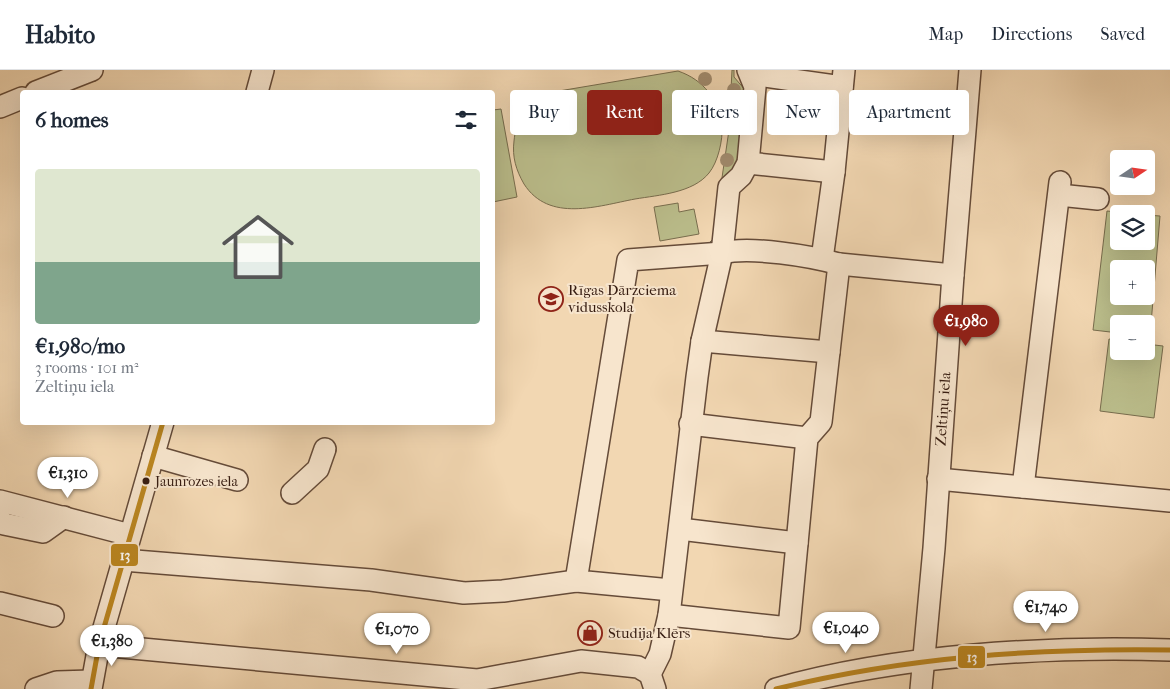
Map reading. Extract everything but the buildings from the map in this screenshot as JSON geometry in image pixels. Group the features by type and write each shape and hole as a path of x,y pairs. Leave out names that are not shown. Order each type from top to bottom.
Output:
{"street":[{"path":"41,90 92,70"},
{"path":"258,90 263,70"},
{"name":"Zeltiņu iela","path":"921,689 970,70"},
{"path":"652,682 669,615 680,530 690,424 702,341 722,253 729,187 741,176 748,163 755,87 749,72 843,79 834,172 829,352 821,422 807,438 789,628 669,615"},
{"path":"0,107 20,99"},
{"path":"748,163 834,172"},
{"path":"1023,487 1060,188 1098,199"},
{"path":"576,581 628,260 722,253 736,250 953,276"},
{"path":"702,341 829,352"},
{"path":"690,424 807,438"},
{"path":"36,689 57,682 91,685 99,645 162,425"},
{"path":"292,493 318,469 326,449"},
{"path":"153,456 237,480"},
{"path":"938,479 1170,501"},
{"path":"0,501 130,535"},
{"path":"0,520 4,524 42,532 64,517"},
{"path":"680,530 797,543"},
{"path":"123,560 371,580 464,593 504,591 576,581 671,590"},
{"path":"0,604 53,616"},
{"path":"99,645 477,680 581,661 638,667 652,682"},
{"path":"776,689 836,674 924,661 1108,648 1170,650"}],"green space":[{"path":"732,70 734,70 734,77 745,90 731,90"},
{"path":"678,71 687,75 706,90 672,90 672,135 722,135 715,163 702,180 675,192 590,208 560,208 547,204 534,196 524,184 515,163 514,141 515,135 577,135 577,90 565,90"},
{"path":"501,109 517,197 495,202 495,110"},
{"path":"728,135 742,135 739,165 712,248 709,243 713,239"},
{"path":"678,203 679,212 694,209 699,234 660,241 654,207"},
{"path":"1107,211 1110,211 1110,250 1155,250 1155,216 1160,216 1155,276 1155,260 1110,260 1110,305 1153,305 1152,315 1110,315 1110,332 1093,330"},
{"path":"1109,339 1110,360 1155,360 1155,345 1163,346 1154,418 1100,411"}],"transit line":[{"name":"13","path":"91,689 99,645 162,425"},
{"name":"13","path":"776,689 874,669 972,657 1071,651 1170,650"}],"place":[{"name":"Rīgas Dārzciema vidusskola","path":"551,299"},
{"name":"Jaunrozes iela","path":"146,481"},
{"name":"Studija Klērs","path":"590,633"}]}
